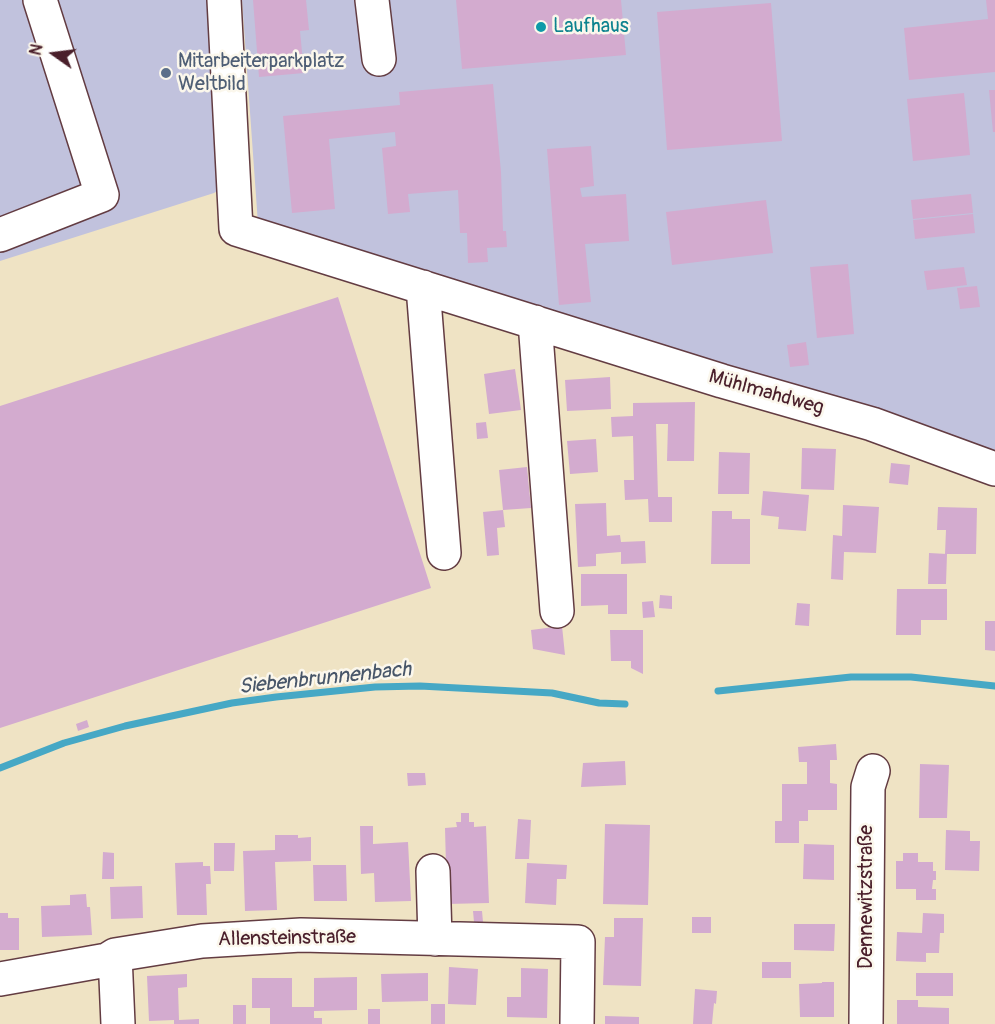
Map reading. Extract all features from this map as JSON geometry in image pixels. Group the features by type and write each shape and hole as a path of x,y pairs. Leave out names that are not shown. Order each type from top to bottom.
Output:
{"street":[{"path":"0,235 102,195 40,0"},
{"name":"Mühlmahdweg","path":"224,0 236,229 722,381 872,424 995,469"},
{"path":"372,0 379,59"},
{"path":"423,287 444,553"},
{"path":"535,322 557,611"},
{"name":"Dennewitzstraße","path":"866,1024 868,787 873,771"},
{"path":"433,871 435,939"},
{"name":"Allensteinstraße","path":"0,979 107,960 115,955 202,941 301,935 578,942 577,1024"},
{"path":"115,955 118,1024"}],"shaded area":[{"path":"0,0 214,0 225,186 214,193 0,261"},
{"path":"242,0 995,0 995,456 258,224"}],"building":[{"path":"253,0 306,0 309,30 300,31 304,73 259,77"},
{"name":"Laufhaus","path":"456,0 621,0 626,55 462,69"},
{"path":"986,0 995,0 995,72 909,80 904,28 988,19"},
{"path":"771,3 782,141 667,150 657,12"},
{"path":"493,84 501,172 503,231 506,231 507,247 487,248 488,262 468,263 467,233 460,233 458,190 408,194 410,212 388,214 382,148 396,146 395,132 329,139 335,209 292,213 283,116 400,105 399,92"},
{"path":"989,90 995,90 995,132 993,132"},
{"path":"964,93 970,155 913,161 907,99"},
{"path":"591,146 594,186 580,188 582,197 626,194 629,241 585,244 591,302 559,305 547,149"},
{"path":"971,194 973,213 913,219 911,200"},
{"path":"766,200 773,253 672,265 666,212"},
{"path":"973,214 975,233 915,239 913,220"},
{"path":"848,264 854,334 817,338 810,267"},
{"path":"964,267 967,285 927,290 924,271"},
{"path":"977,286 980,307 960,309 957,288"},
{"path":"338,297 431,588 0,728 0,406"},
{"path":"806,342 809,365 790,367 787,345"},
{"path":"515,369 521,410 489,414 484,374"},
{"path":"610,377 611,409 567,411 565,380"},
{"path":"695,402 694,461 667,461 668,424 656,424 658,497 672,497 672,522 649,522 648,499 625,500 624,480 634,480 633,436 612,437 611,417 633,416 633,403"},
{"path":"486,422 488,438 477,439 476,423"},
{"path":"596,439 598,472 570,474 567,441"},
{"path":"802,448 836,449 834,490 801,489"},
{"path":"719,452 750,453 749,494 718,494"},
{"path":"891,463 910,465 908,485 889,483"},
{"path":"527,467 531,508 503,510 499,470"},
{"path":"763,491 809,495 806,531 778,529 779,517 761,515"},
{"path":"606,503 607,536 620,535 621,542 645,541 646,563 621,564 621,552 596,554 596,566 578,567 575,504"},
{"path":"843,505 879,507 876,553 844,552 843,580 831,579 833,535 842,536"},
{"path":"938,507 977,508 976,554 945,554 946,530 937,530"},
{"path":"503,510 505,527 497,528 499,555 487,556 483,512"},
{"path":"712,511 732,511 732,519 750,519 750,564 711,564"},
{"path":"929,553 947,554 946,584 928,584"},
{"path":"581,574 627,574 627,614 608,614 608,605 581,606"},
{"path":"897,589 947,589 947,620 921,620 921,635 896,635"},
{"path":"660,595 672,596 672,609 659,608"},
{"path":"653,601 655,617 643,618 642,602"},
{"path":"797,603 810,604 809,626 795,625"},
{"path":"985,621 995,621 995,651 985,650"},
{"path":"562,626 565,655 533,649 531,630"},
{"path":"610,630 643,630 643,674 631,668 631,661 611,661"},
{"path":"87,720 89,727 78,731 76,724"},
{"path":"836,744 837,760 830,760 830,783 837,784 837,810 808,810 808,821 799,821 799,843 775,843 775,821 782,821 782,784 807,784 807,762 799,762 798,747"},
{"path":"625,761 626,785 581,787 583,763"},
{"path":"920,764 949,765 947,818 919,818"},
{"path":"407,773 425,773 426,785 408,786"},
{"path":"461,813 469,813 469,822 474,822 474,827 486,826 489,903 447,904 445,828 457,827 456,822 461,822"},
{"path":"518,819 531,820 529,859 515,859"},
{"path":"605,824 650,825 648,905 603,904"},
{"path":"360,826 373,826 373,844 408,842 411,901 375,902 374,873 361,874"},
{"path":"946,830 970,831 970,841 980,841 979,871 945,870"},
{"path":"275,835 311,837 311,861 275,862 277,910 245,911 243,851 275,850"},
{"path":"214,843 235,843 234,871 214,871"},
{"path":"804,844 834,845 834,880 803,879"},
{"path":"103,852 114,853 114,879 102,879"},
{"path":"903,853 918,853 918,862 933,862 936,880 933,880 932,889 936,889 936,900 916,900 916,889 896,889 896,861 903,861"},
{"path":"203,862 203,866 210,866 211,884 206,884 207,915 177,915 175,863"},
{"path":"527,863 567,865 566,879 557,879 556,905 525,903"},
{"path":"313,865 346,865 347,901 314,901"},
{"path":"142,886 143,918 111,919 110,887"},
{"path":"86,894 87,907 90,907 92,935 42,937 41,906 70,905 70,895"},
{"path":"473,911 482,911 483,922 474,922"},
{"path":"0,913 8,913 8,918 19,918 19,950 0,950"},
{"path":"923,913 944,914 944,933 940,933 939,953 926,953 926,962 896,961 897,932 922,933"},
{"path":"692,917 711,917 711,933 692,933"},
{"path":"614,918 643,918 641,986 603,985 605,937 614,937"},
{"path":"794,924 835,924 834,951 794,950"},
{"path":"762,962 791,962 791,978 762,978"},
{"path":"449,967 478,969 476,1005 448,1004"},
{"path":"521,968 548,969 547,1018 507,1017 507,997 521,997"},
{"path":"428,973 428,1001 382,1002 381,974"},
{"path":"916,973 953,973 953,996 916,996"},
{"path":"187,974 187,987 178,988 179,1020 199,1019 199,1024 174,1024 174,1020 149,1021 147,976"},
{"path":"357,977 357,1010 314,1011 314,1018 322,1018 322,1024 270,1024 270,1008 252,1008 252,978 292,978 292,1007 314,1007 314,978"},
{"path":"834,982 834,1017 800,1017 799,984"},
{"path":"695,989 717,991 712,1024 693,1024"},
{"path":"897,1000 918,1000 918,1007 949,1008 949,1024 897,1024"},
{"path":"431,1004 445,1004 445,1024 431,1024"},
{"path":"233,1005 246,1005 246,1024 233,1024"},
{"path":"368,1009 380,1009 380,1024 368,1024"},
{"path":"605,1016 639,1017 639,1024 605,1024"}],"waterway":[{"name":"Siebenbrunnenbach","path":"718,691 851,677 911,677 995,686"},
{"name":"Siebenbrunnenbach","path":"0,768 64,743 125,726 232,703 276,697 375,687 420,686 552,693 599,703 625,704"}],"place":[{"name":"Laufhaus","path":"541,27"},
{"name":"Mitarbeiterparkplatz Weltbild","path":"166,73"}]}
